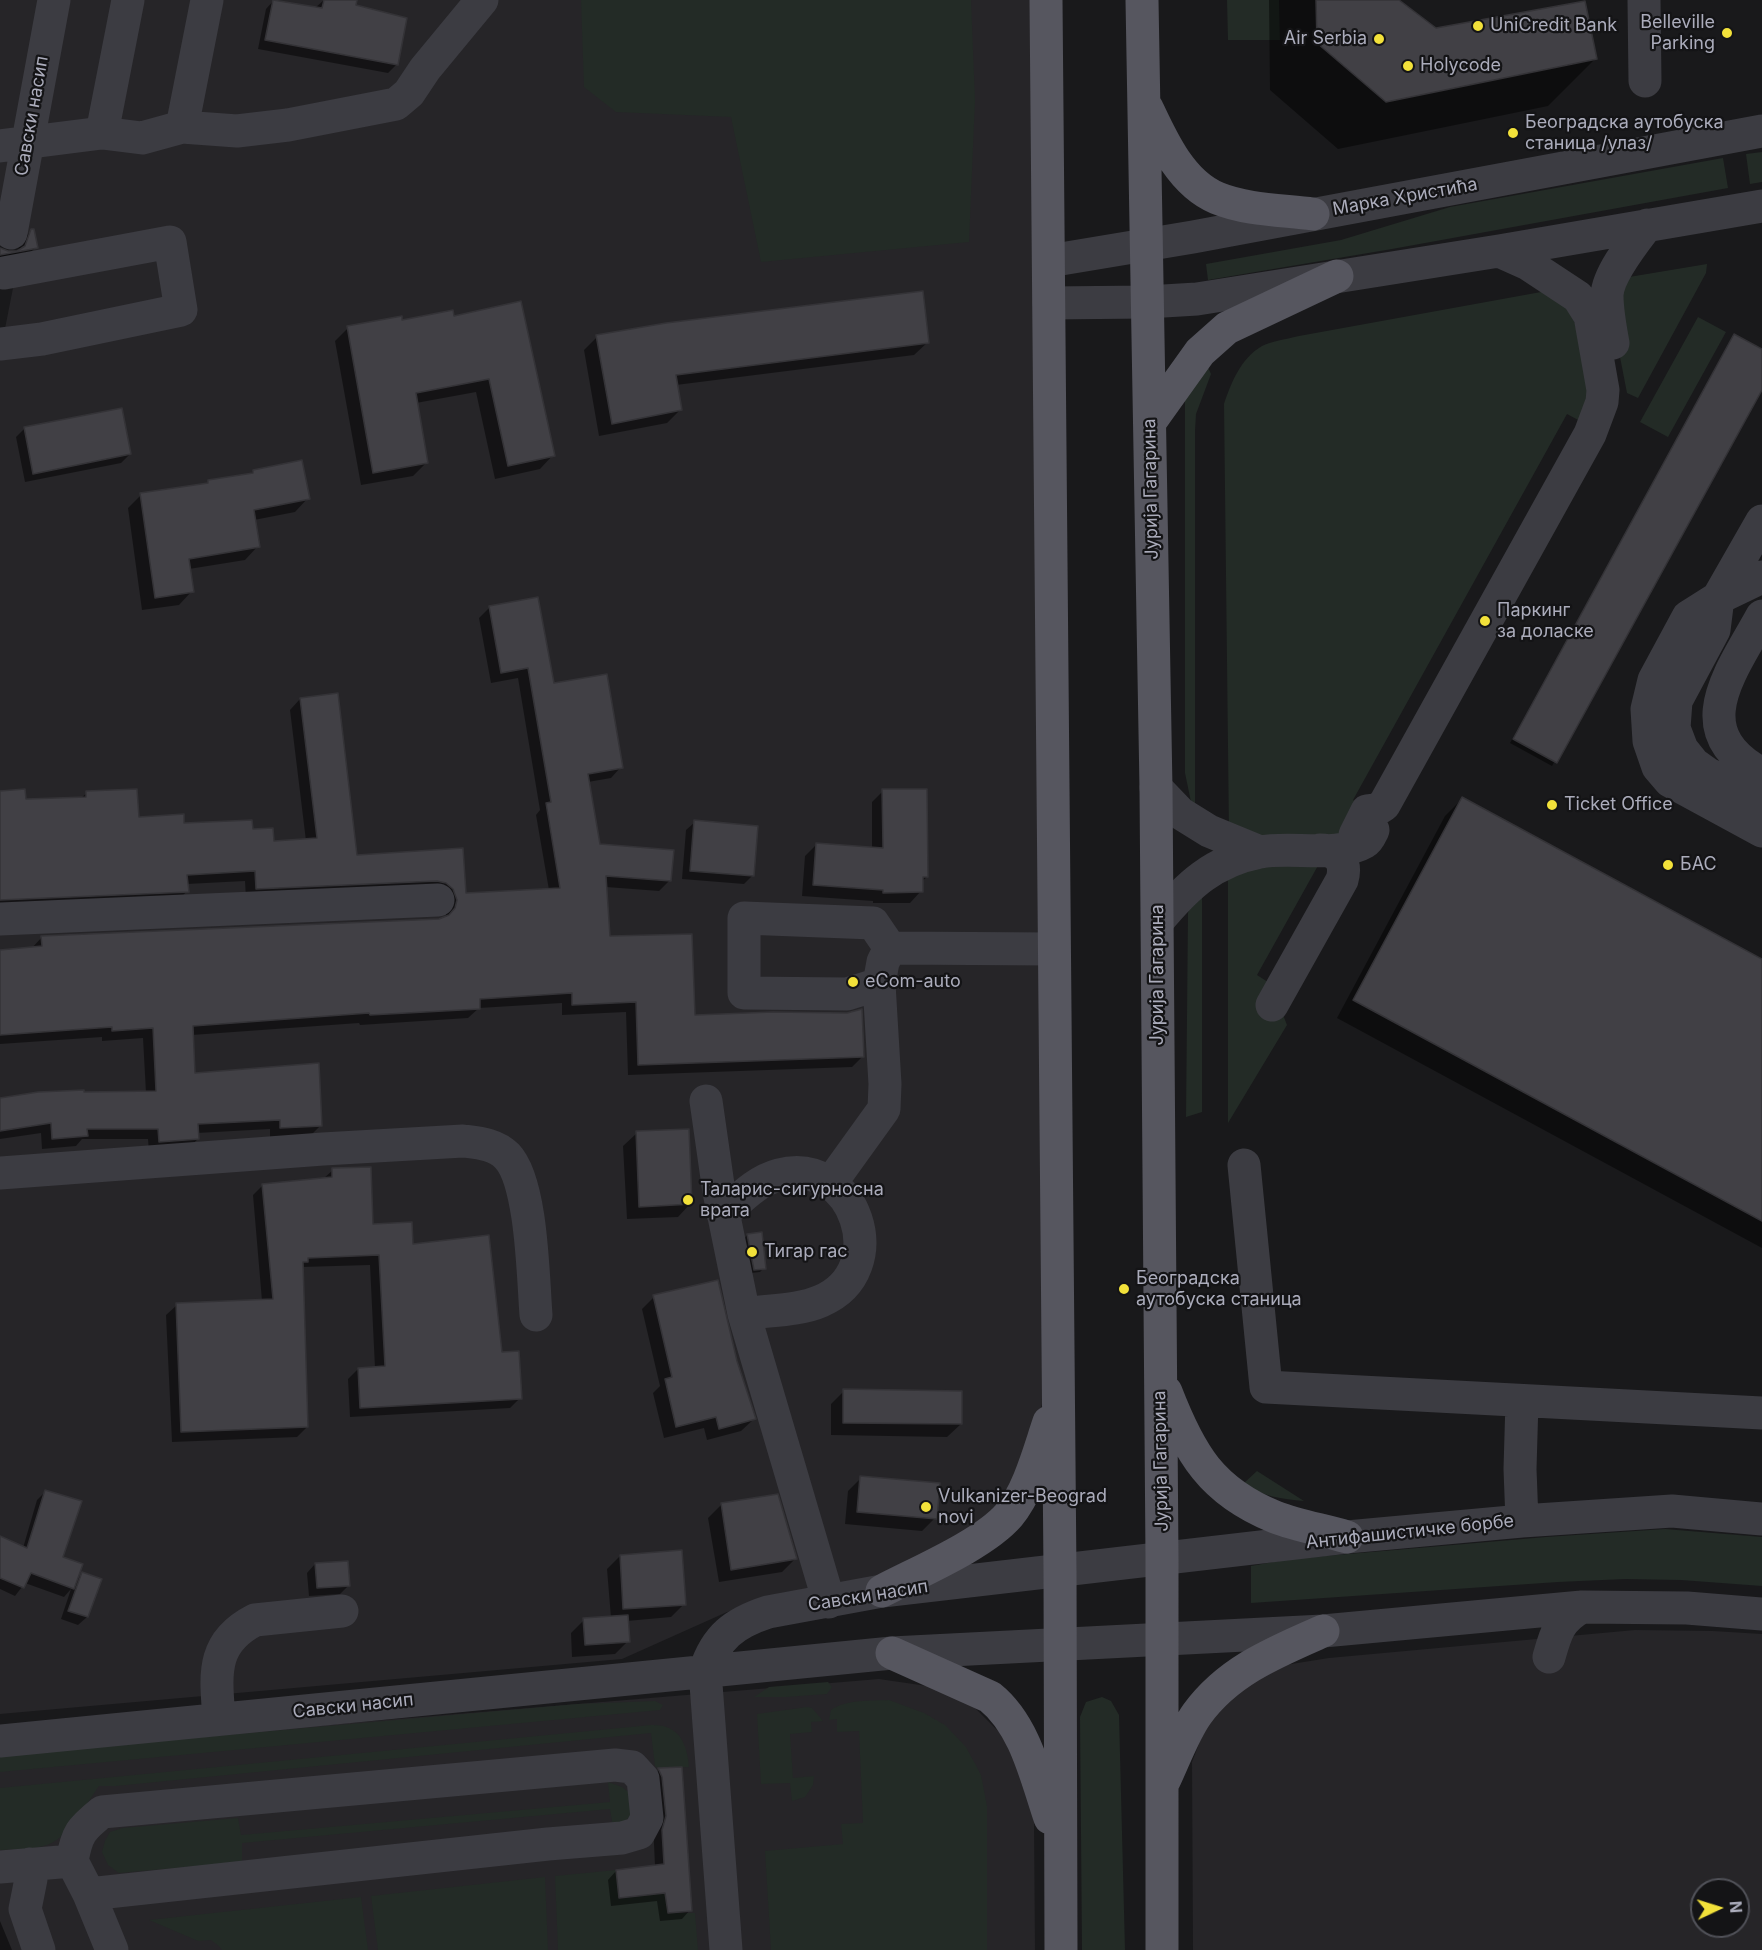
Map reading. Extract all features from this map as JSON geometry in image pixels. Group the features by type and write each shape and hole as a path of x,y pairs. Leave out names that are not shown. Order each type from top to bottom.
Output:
{"main road":[{"path":"1046,0 1061,1950"},
{"name":"Јурија Гагарина","path":"1142,0 1158,921 1162,1950"},
{"path":"1142,94 1166,148 1180,168 1202,189 1215,197 1232,202 1313,214"},
{"path":"1150,422 1200,352 1227,328 1337,276"},
{"path":"1160,1375 1179,1425 1198,1459 1211,1476 1252,1506 1277,1518 1347,1537"},
{"path":"882,1591 959,1551 990,1531 1009,1514 1030,1477 1057,1398"},
{"path":"1161,1788 1196,1716 1223,1684 1278,1651 1323,1631"},
{"path":"892,1653 990,1697 1000,1705 1022,1741 1034,1769 1060,1848"}],"street":[{"name":"Савски насип","path":"5,266 13,144 54,0"},
{"path":"102,133 128,0"},
{"path":"182,127 207,0"},
{"path":"13,144 102,133 142,138 182,127 247,130 288,125 396,104 409,93 425,69 482,0"},
{"path":"1644,0 1645,81"},
{"name":"Марка Христића","path":"1048,261 1762,131"},
{"path":"1049,303 1147,302 1197,298 1499,251 1762,206"},
{"path":"1590,434 1611,419 1620,390 1608,314 1607,292 1625,252 1647,225"},
{"path":"0,345 42,339 181,310 170,242 5,266"},
{"path":"1320,850 1348,848 1358,843 1354,835 1367,811 1376,810 1384,805 1590,434 1602,402 1603,390 1590,316 1578,297 1528,264 1499,251"},
{"path":"1746,645 1756,580 1757,529"},
{"path":"1757,529 1718,598 1714,630 1676,701 1674,728 1682,749 1694,765 1762,799"},
{"path":"1756,580 1718,598 1688,617 1654,680 1647,709 1649,741 1658,767 1670,781 1762,831"},
{"path":"1762,616 1720,696 1721,732 1726,746 1739,760 1762,774"},
{"path":"1156,788 1180,813 1209,831 1260,852"},
{"path":"1158,921 1191,884 1209,871 1260,852 1329,850 1337,854 1344,871 1342,880 1272,1005"},
{"path":"0,919 438,900"},
{"path":"879,984 847,994 744,993 744,918 873,923 890,948"},
{"path":"890,948 1053,949"},
{"path":"830,1184 884,1110 885,1084 879,984 883,962 890,948"},
{"path":"706,1101 723,1214 744,1314 829,1602"},
{"path":"0,1173 323,1149 463,1141 486,1144 507,1156 516,1168 522,1186 529,1230 536,1315"},
{"path":"1244,1165 1266,1387 1762,1413"},
{"path":"723,1214 758,1183 779,1174 802,1173 824,1180 843,1193 854,1211 860,1231 860,1252 853,1272 840,1289 822,1300 802,1306 744,1314"},
{"path":"1522,1401 1520,1469 1522,1521"},
{"name":"Антифашистичке борбе","path":"1059,1570 1347,1537 1522,1521 1672,1512 1762,1519"},
{"name":"Савски насип","path":"705,1671 710,1655 729,1631 750,1618 768,1612 882,1591 1059,1570"},
{"path":"1058,1644 1323,1631 1515,1612 1582,1608 1687,1608 1762,1614"},
{"path":"1515,1612 1531,1617 1542,1631 1549,1657 1556,1633 1566,1616 1582,1608"},
{"path":"219,1719 217,1669 222,1651 231,1636 255,1620 342,1611"},
{"name":"Савски насип","path":"0,1741 892,1653 1058,1644"},
{"path":"705,1671 726,1950"},
{"path":"89,1893 622,1838 639,1833 647,1818 644,1779 632,1767 615,1765 102,1812 86,1824 76,1839 72,1861 89,1893 112,1950"},
{"path":"15,1865 72,1861"},
{"path":"15,1865 31,1879 25,1909 39,1950"}],"shaded area":[{"path":"0,0 1033,0 1051,1369 1024,1474 999,1511 880,1583 727,1612 622,1659 0,1714 0,354 25,227 0,243"},
{"path":"581,0 971,0 975,100 969,242 761,262 731,117 616,112 584,87"},
{"path":"1227,0 1279,0 1280,40 1228,40"},
{"path":"1762,152 1762,182 1750,184 1746,154"},
{"path":"1723,158 1728,188 1208,280 1206,264 1341,240 1450,207"},
{"path":"1707,264 1706,273 1638,398 1627,393 1620,357 1623,278"},
{"path":"1552,290 1570,304 1592,391 1580,421 1567,414 1353,800 1362,806 1344,832 1336,835 1252,837 1229,833 1224,404 1238,372 1255,351 1275,341"},
{"path":"1698,317 1726,332 1668,437 1640,422"},
{"path":"1207,365 1211,374 1196,414 1195,431 1195,804 1191,802 1185,773 1185,400"},
{"path":"1320,862 1257,975 1271,984 1287,1025 1228,1123 1228,870"},
{"path":"1202,886 1202,1112 1186,1117 1188,913 1193,897"},
{"path":"1257,1471 1304,1501 1265,1494 1244,1483"},
{"path":"1665,1529 1762,1537 1762,1586 1681,1580 1625,1579 1251,1603 1251,1566 1290,1559"},
{"path":"1635,1630 1762,1634 1762,1950 1193,1950 1192,1762 1202,1736 1217,1710 1243,1684 1279,1666 1329,1658"},
{"path":"879,1679 927,1686 965,1698 1011,1744 1034,1820 1035,1950 0,1950 0,1752"},
{"path":"828,1682 832,1687 827,1694 754,1697 769,1687"},
{"path":"1102,1697 1111,1701 1119,1715 1125,1950 1082,1950 1080,1717 1086,1702"},
{"path":"889,1700 924,1713 945,1725 966,1747 981,1775 987,1806 987,1950 771,1950 765,1851 843,1844 841,1824 863,1823 859,1731 837,1732 837,1719 829,1720 831,1710 851,1702"},
{"path":"655,1701 663,1705 660,1710 0,1772 0,1755 577,1704"},
{"path":"812,1708 823,1721 811,1722 812,1732 790,1734 793,1778 814,1776 813,1785 805,1797 792,1801 790,1783 761,1784 757,1714"},
{"path":"651,1725 668,1728 680,1737 686,1750 689,1767 658,1768 655,1766 651,1733 99,1786 70,1828 55,1841 36,1848 0,1850 0,1788"},
{"path":"608,1782 622,1787 631,1794 632,1814 624,1822 613,1827 610,1809 242,1843 242,1862 119,1873 108,1865 102,1852 110,1832 123,1828 238,1818 241,1835 610,1802"},
{"path":"616,1870 619,1898 665,1893 668,1913 695,1913 698,1950 558,1950 555,1876"},
{"path":"545,1877 548,1950 378,1950 371,1896"},
{"path":"361,1897 368,1950 222,1950 211,1940 198,1941 149,1920"}],"building":[{"path":"273,0 322,8 324,0 357,0 356,5 407,18 398,65 265,40"},
{"path":"1316,0 1399,0 1436,28 1585,1 1597,59 1386,102 1317,43"},
{"path":"31,229 34,229 38,248 0,255 0,248 17,251 25,246"},
{"path":"923,291 929,343 676,375 682,410 612,424 596,335 666,323"},
{"path":"521,301 555,456 508,466 489,379 416,393 428,463 373,473 347,326 402,316 402,320 453,310 454,316"},
{"path":"1734,334 1762,349 1762,390 1557,763 1513,739"},
{"path":"122,408 131,454 33,474 24,427"},
{"path":"302,460 310,499 254,510 260,547 189,559 194,592 155,598 140,493 208,483 208,480 253,473 253,470"},
{"path":"538,597 554,683 607,674 623,768 588,774 600,844 674,850 671,881 606,876 610,936 692,934 695,1015 773,1012 847,1013 862,1009 864,1057 638,1065 636,1002 572,1005 572,993 480,999 480,1009 370,1015 369,1013 193,1026 195,1073 319,1063 322,1126 280,1128 280,1120 198,1124 199,1139 159,1142 158,1129 87,1129 88,1136 52,1139 51,1123 0,1131 0,1098 38,1092 156,1091 153,1028 112,1031 112,1027 0,1035 0,950 42,946 41,936 439,919 449,915 455,908 457,900 453,889 446,883 437,881 256,889 255,871 187,875 189,892 0,900 0,791 25,789 26,799 86,797 86,791 137,789 139,817 184,814 184,823 252,820 253,829 273,828 274,841 317,838 300,698 338,693 357,855 463,848 466,893 560,888 546,803 551,802 528,668 501,673 489,606"},
{"path":"882,789 927,789 928,877 923,877 923,892 883,893 883,890 813,885 816,843 883,848"},
{"path":"1462,797 1762,959 1762,1221 1353,1000"},
{"path":"694,820 758,826 754,876 690,871"},
{"path":"689,1129 692,1204 639,1207 636,1131"},
{"path":"371,1167 373,1224 412,1222 413,1244 489,1235 502,1352 519,1351 522,1399 360,1408 358,1368 385,1366 379,1255 308,1258 308,1262 303,1262 308,1427 181,1432 176,1303 273,1299 262,1184 332,1177 332,1168"},
{"path":"762,1232 766,1269 754,1270 747,1234"},
{"path":"718,1280 737,1361 756,1419 719,1429 716,1417 676,1427 665,1379 672,1377 653,1295"},
{"path":"843,1389 962,1391 962,1424 843,1423"},
{"path":"860,1476 940,1483 937,1519 857,1512"},
{"path":"45,1490 82,1501 63,1557 83,1564 74,1589 31,1573 24,1588 0,1578 0,1536 27,1548"},
{"path":"778,1494 797,1559 731,1570 721,1503"},
{"path":"682,1550 686,1605 623,1609 620,1555"},
{"path":"348,1561 350,1586 317,1588 315,1563"},
{"path":"82,1572 102,1579 88,1617 68,1611"},
{"path":"628,1615 630,1642 585,1645 583,1618"},
{"path":"682,1767 692,1911 668,1913 665,1893 619,1898 616,1870 664,1864 662,1830 666,1816 662,1777 658,1768"}],"place":[{"name":"UniCredit Bank","path":"1478,26"},
{"name":"Belleville Parking","path":"1727,33"},
{"name":"Air Serbia","path":"1379,39"},
{"name":"Holycode","path":"1408,66"},
{"name":"Београдска аутобуска станица /улаз/","path":"1513,133"},
{"name":"Паркинг за доласке","path":"1485,621"},
{"name":"Ticket Office","path":"1552,805"},
{"name":"БАС","path":"1668,865"},
{"name":"eCom-auto","path":"853,982"},
{"name":"Таларис-сигурносна врата","path":"688,1200"},
{"name":"Тигар гас","path":"752,1252"},
{"name":"Београдска аутобуска станица","path":"1124,1289"},
{"name":"Vulkanizer-Beograd novi","path":"926,1507"}]}
